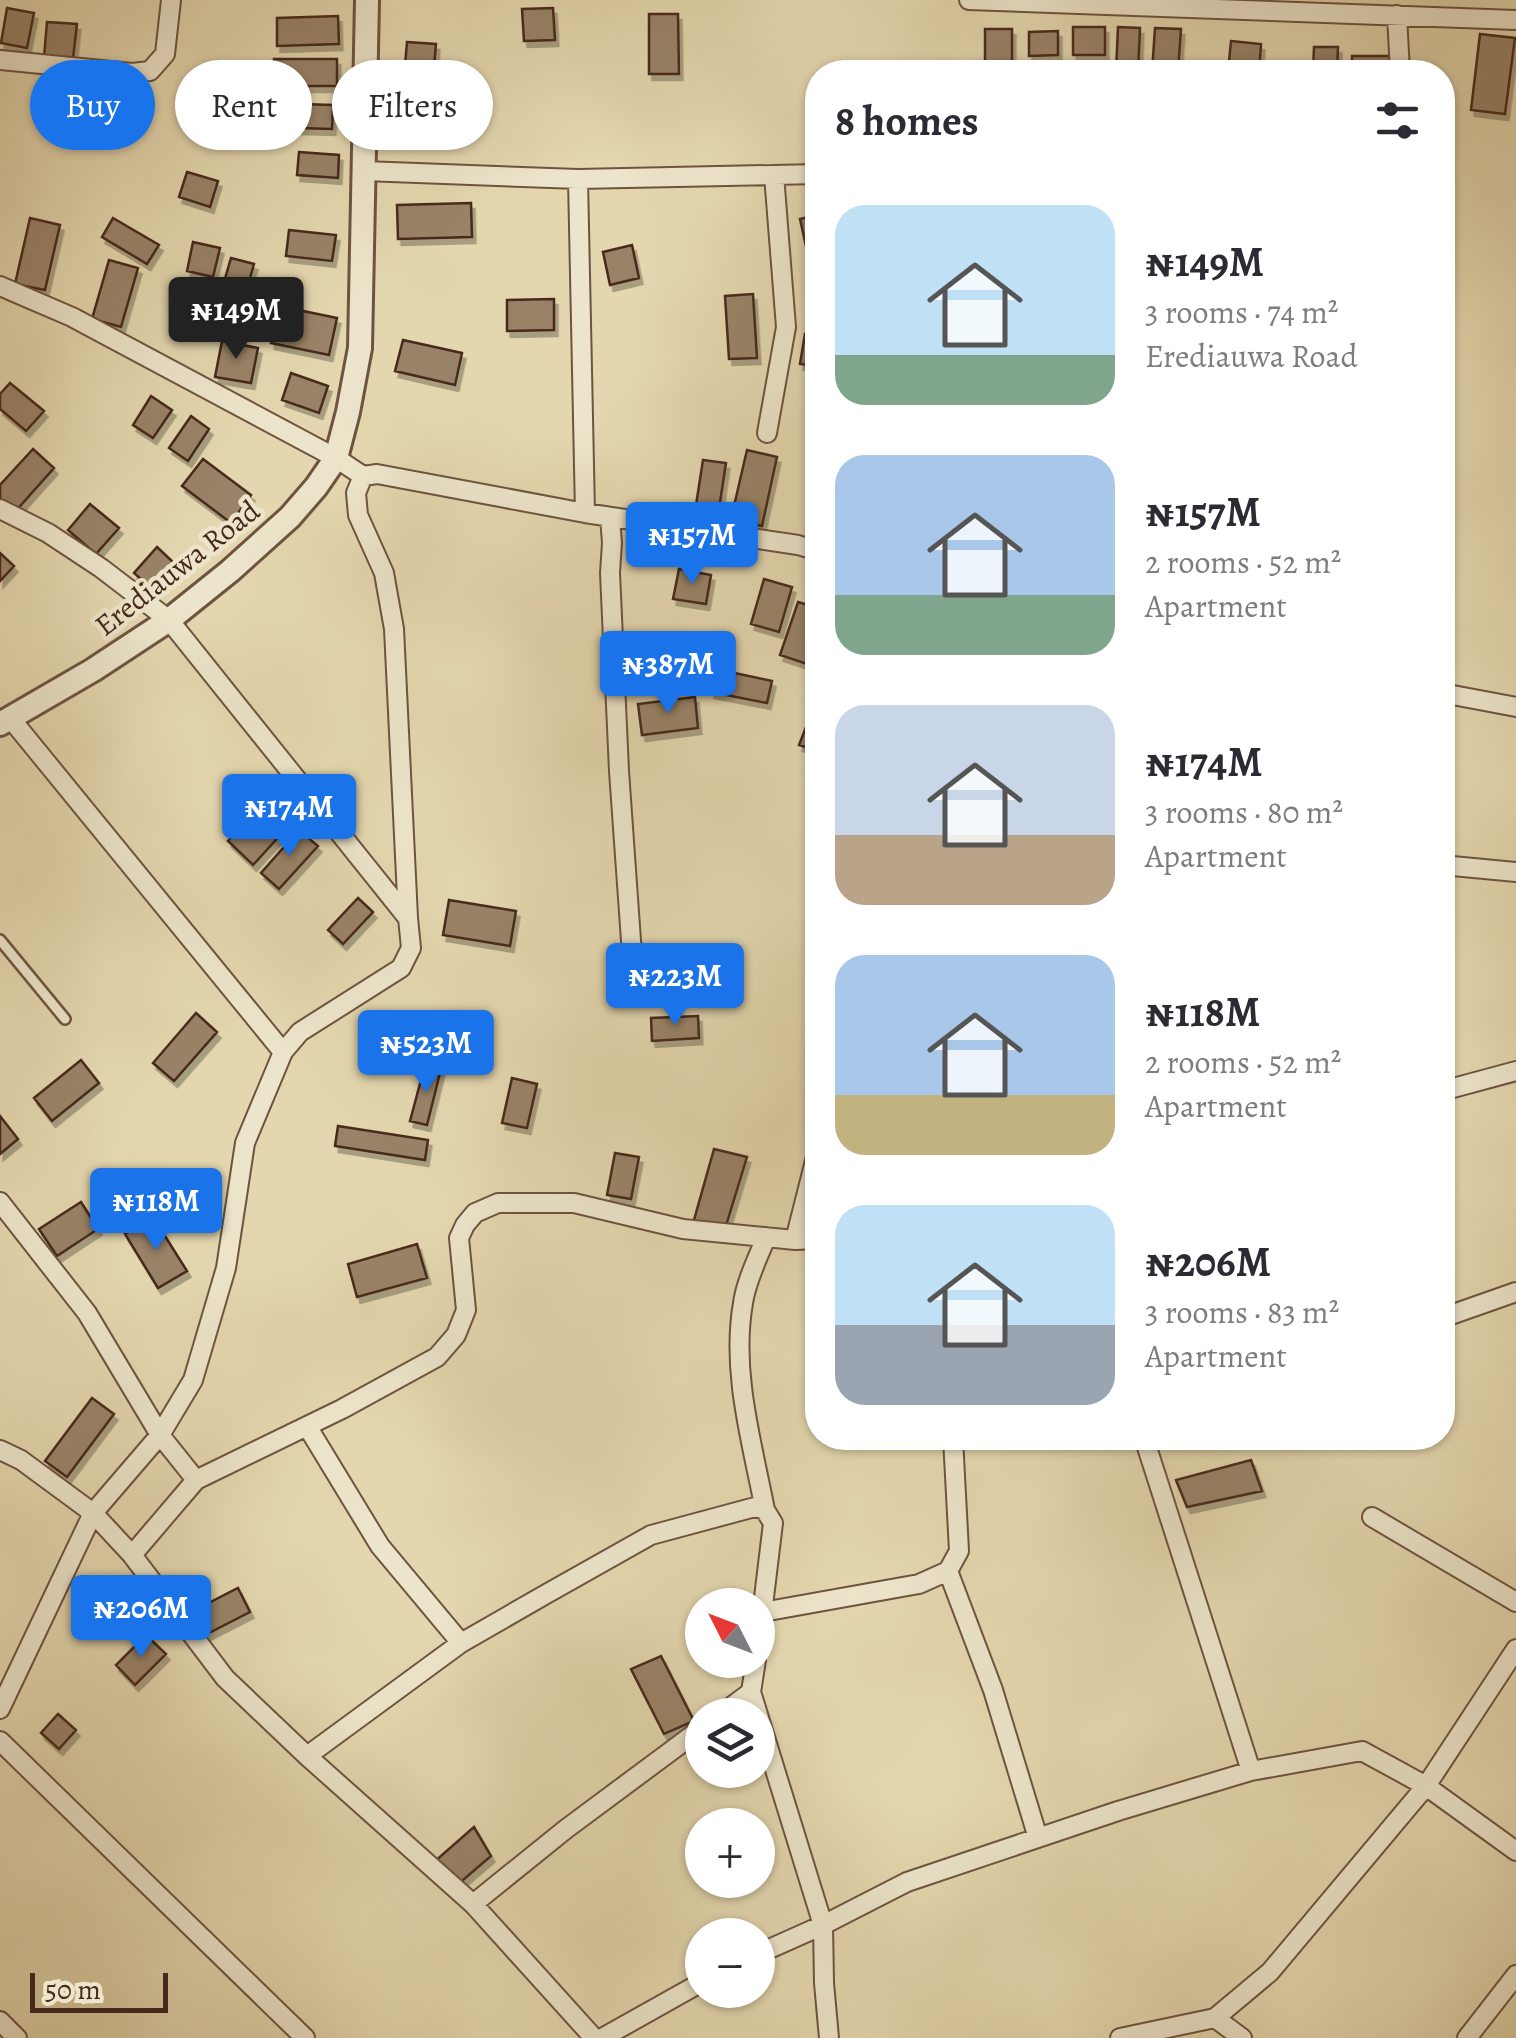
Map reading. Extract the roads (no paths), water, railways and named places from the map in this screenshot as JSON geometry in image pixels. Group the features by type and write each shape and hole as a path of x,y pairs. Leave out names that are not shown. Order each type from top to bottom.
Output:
{"street":[{"path":"0,60 132,73 150,70 165,54 171,0"},
{"name":"Erediauwa Road","path":"6,722 169,620 290,517 336,458 360,348 367,0"},
{"path":"969,0 1106,2 1516,20"},
{"path":"1396,15 1399,60"},
{"path":"364,171 578,178 805,174"},
{"path":"766,433 786,327 774,175"},
{"path":"578,178 584,513"},
{"path":"0,286 72,317 363,476 377,474 584,513 805,547"},
{"path":"0,1709 92,1513 160,1435 193,1380 226,1268 245,1143 283,1052 300,1032 401,968 411,948 394,629 384,573 358,515 356,493 363,476"},
{"path":"0,509 88,559 169,620 408,918"},
{"path":"610,517 620,772 634,984"},
{"path":"1455,695 1516,707"},
{"path":"6,722 283,1052"},
{"path":"1455,866 1516,872"},
{"path":"1455,1087 1516,1071"},
{"path":"795,1240 805,1200"},
{"path":"0,1202 88,1312 160,1435 196,1480"},
{"path":"132,1556 196,1480 437,1357 456,1335 466,1310 459,1238 475,1213 498,1202 574,1202 683,1229 805,1240"},
{"path":"765,1588 773,1523 765,1510 740,1377 739,1341 743,1299 766,1237"},
{"path":"1455,1313 1516,1292"},
{"path":"307,1426 380,1546 461,1642"},
{"path":"0,1450 21,1460 92,1513 132,1556 224,1678 472,1904 594,2038"},
{"path":"775,1610 919,1584 948,1571 959,1552 954,1450"},
{"path":"1148,1450 1252,1771"},
{"path":"307,1756 461,1642 652,1536 755,1506 765,1510"},
{"path":"1372,1517 1516,1602"},
{"path":"948,1571 992,1690 1038,1838"},
{"path":"1120,2038 1215,2018 1270,1972 1426,1786 1516,1649"},
{"path":"753,1678 751,1692 823,1926 829,2038"},
{"path":"743,1698 751,1692"},
{"path":"472,1904 685,1741"},
{"path":"0,1742 304,2038"},
{"path":"775,1947 906,1882 1118,1811 1252,1771 1362,1751 1426,1786 1516,1851"},
{"path":"1467,2038 1516,1975"},
{"path":"602,2038 685,1992"},
{"path":"1215,2018 1242,2038"},
{"path":"0,2020 17,2038"}],"lane":[{"path":"0,940 65,1019"}]}
